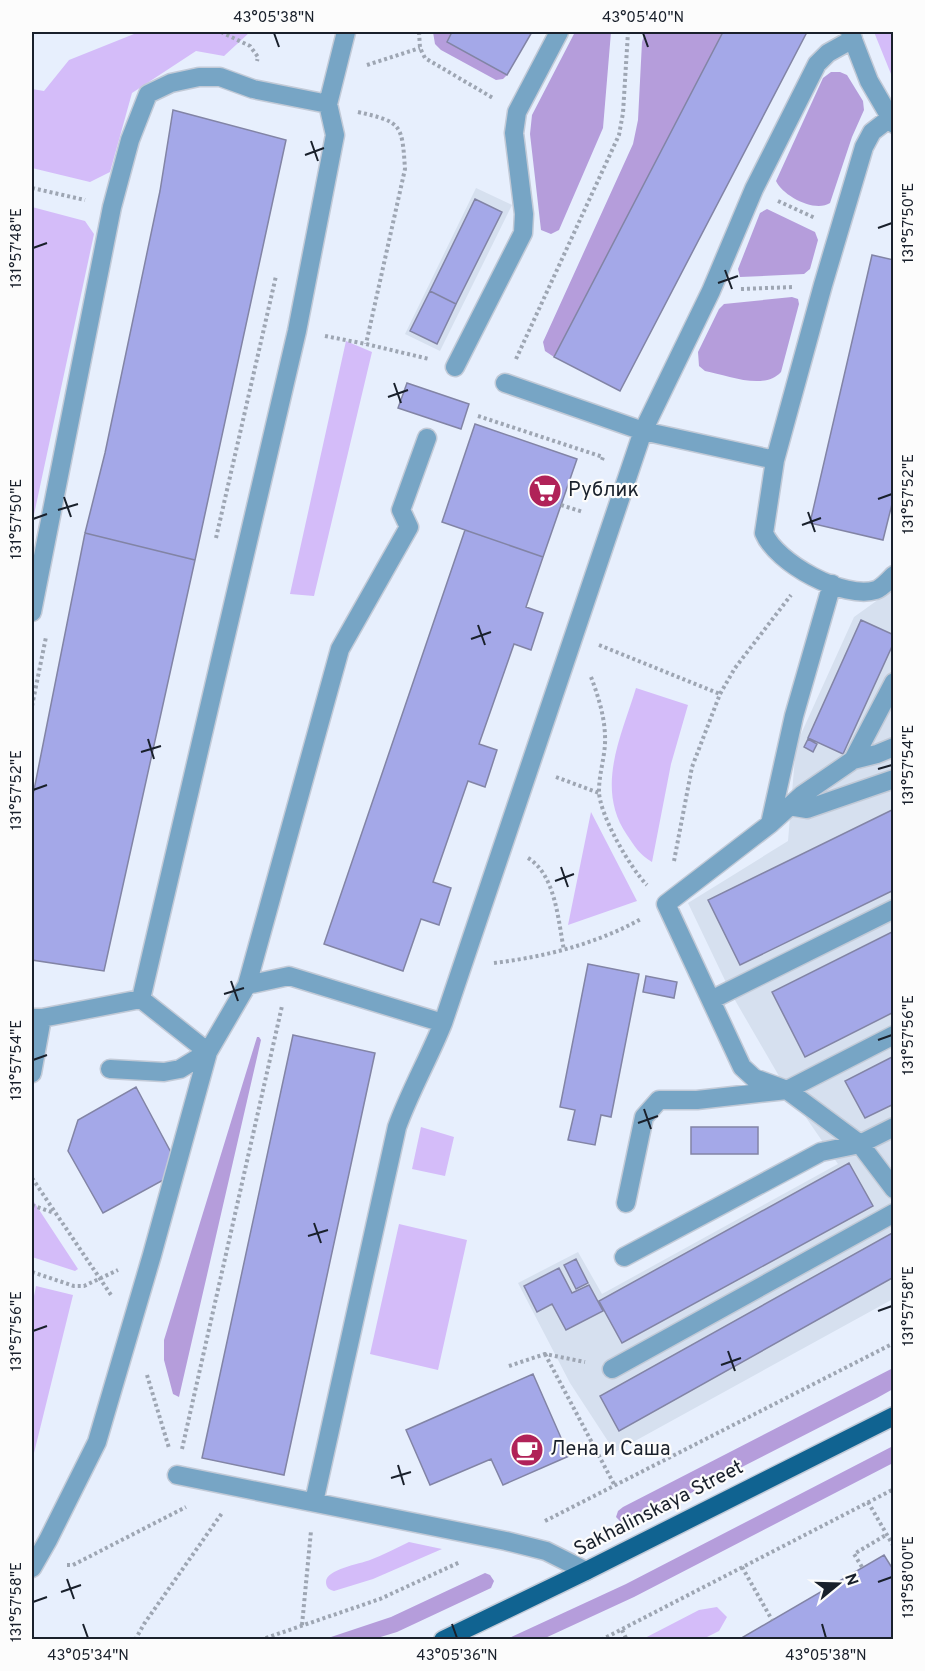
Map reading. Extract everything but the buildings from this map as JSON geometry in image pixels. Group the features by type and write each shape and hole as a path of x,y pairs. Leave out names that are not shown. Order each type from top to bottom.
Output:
{"main road":[{"name":"Sakhalinskaya Street","path":"443,1640 586,1571 894,1416"}],"lane":[{"path":"141,999 297,331 335,135 328,104 346,32"},
{"path":"455,367 523,233 524,214 514,132 517,112 559,32"},
{"path":"314,1502 397,1127 406,1100 432,1051 443,1023 643,431 711,291 754,189 817,64 851,35 869,81 892,121 872,132 864,147 775,460 764,533 768,544 776,552 807,574 858,593 878,590 894,575"},
{"path":"32,612 112,207 130,140 148,94 171,83 199,77 220,77 253,89 328,104"},
{"path":"505,383 643,431 775,460"},
{"path":"34,1563 40,1538 97,1442 208,1052 247,985 340,649 409,527 401,510 427,438"},
{"path":"770,824 794,716 832,584"},
{"path":"853,760 894,682"},
{"path":"894,747 853,760 789,806 770,824 666,904 742,1067 754,1078 787,1090 860,1144 894,1190"},
{"path":"789,806 807,808 819,805 894,779"},
{"path":"711,1000 894,909"},
{"path":"247,985 289,976 443,1023"},
{"path":"32,1072 37,1018 141,999 208,1052"},
{"path":"626,1203 644,1117 659,1100 697,1100 787,1090 894,1035"},
{"path":"110,1069 164,1072 180,1069 208,1052"},
{"path":"624,1257 821,1152 860,1144 894,1127"},
{"path":"612,1369 894,1213"},
{"path":"177,1475 506,1540 546,1551 586,1571"}],"path":[{"path":"220,32 250,46"},
{"path":"419,32 420,48 425,58 517,112"},
{"path":"505,383 619,135 623,113 628,32"},
{"path":"336,75 420,48"},
{"path":"328,104 385,118 399,129 404,141 405,169 366,344"},
{"path":"32,188 112,207"},
{"path":"216,541 276,273"},
{"path":"297,331 434,360"},
{"path":"478,416 603,457 599,468"},
{"path":"579,522 587,501"},
{"path":"561,505 583,512"},
{"path":"463,965 511,961 564,950 626,927 666,904 692,767 720,694 735,668 807,574"},
{"path":"32,706 46,636"},
{"path":"601,647 720,694"},
{"path":"571,649 584,663 599,698 605,744 599,792 601,805 616,838 639,877 666,904"},
{"path":"530,767 599,792"},
{"path":"504,845 540,867 554,903 564,950"},
{"path":"177,1475 289,976"},
{"path":"32,1178 99,1279 132,1321 177,1475"},
{"path":"32,1205 54,1213"},
{"path":"32,1272 74,1286 84,1286 99,1279"},
{"path":"506,1540 894,1343"},
{"path":"545,1354 615,1486"},
{"path":"509,1366 545,1354 612,1369"},
{"path":"135,1640 239,1487"},
{"path":"601,1640 894,1489"},
{"path":"302,1626 314,1502"},
{"path":"868,1502 894,1547"},
{"path":"34,1563 73,1565 187,1506"},
{"path":"862,1567 854,1554 886,1535"},
{"path":"260,1640 380,1599 464,1560"},
{"path":"742,1568 772,1620"},
{"path":"621,1630 627,1640"}],"shaded area":[{"path":"139,32 250,32 224,56 196,51 132,93 110,172 90,182 32,168 32,89 44,91 69,60"},
{"path":"433,32 452,32 447,42 507,75 503,79 496,80 441,50 435,44"},
{"path":"575,32 611,32 603,128 559,230 551,234 541,230 530,134 532,115"},
{"path":"645,32 723,32 554,357 545,351 543,342 633,144 638,120 642,42"},
{"path":"874,32 893,32 893,78 891,74"},
{"path":"831,72 847,75 863,101 864,110 852,137 830,203 816,206 792,197 776,181 823,78"},
{"path":"476,188 512,205 440,351 405,334"},
{"path":"32,207 85,221 94,234 32,524"},
{"path":"767,209 815,232 818,240 810,269 804,274 740,277 738,269 760,213"},
{"path":"792,297 798,299 799,304 781,372 774,378 745,380 705,371 699,366 698,352 719,309 724,304"},
{"path":"346,341 372,352 314,596 290,594"},
{"path":"893,589 893,1299 615,1452 570,1383 518,1283 578,1252 602,1294 838,1164 787,1090 732,995 688,903 788,841 796,745 854,617"},
{"path":"636,688 688,705 671,764 652,862 641,854 627,835 618,817 613,799 614,762"},
{"path":"591,812 637,901 568,925"},
{"path":"257,1037 261,1040 179,1397 173,1394 164,1360 164,1340"},
{"path":"421,1127 454,1137 445,1176 412,1169"},
{"path":"32,1199 78,1269 75,1271 32,1257"},
{"path":"399,1224 467,1240 438,1370 370,1354"},
{"path":"36,1286 73,1295 34,1453 32,1452 32,1306"},
{"path":"893,1368 893,1389 877,1398 632,1523 621,1522 616,1517 618,1511 623,1507"},
{"path":"893,1446 893,1463 634,1597 543,1639 507,1639 626,1584"},
{"path":"409,1542 442,1549 373,1579 334,1591 327,1586 327,1577 337,1570 370,1560"},
{"path":"485,1573 490,1575 494,1581 491,1588 397,1632 374,1639 325,1639 391,1617"},
{"path":"717,1607 727,1617 719,1631 703,1639 643,1639 699,1610"}],"place":[{"name":"Рублик","path":"545,491"},
{"name":"Лена и Саша","path":"527,1450"}]}
